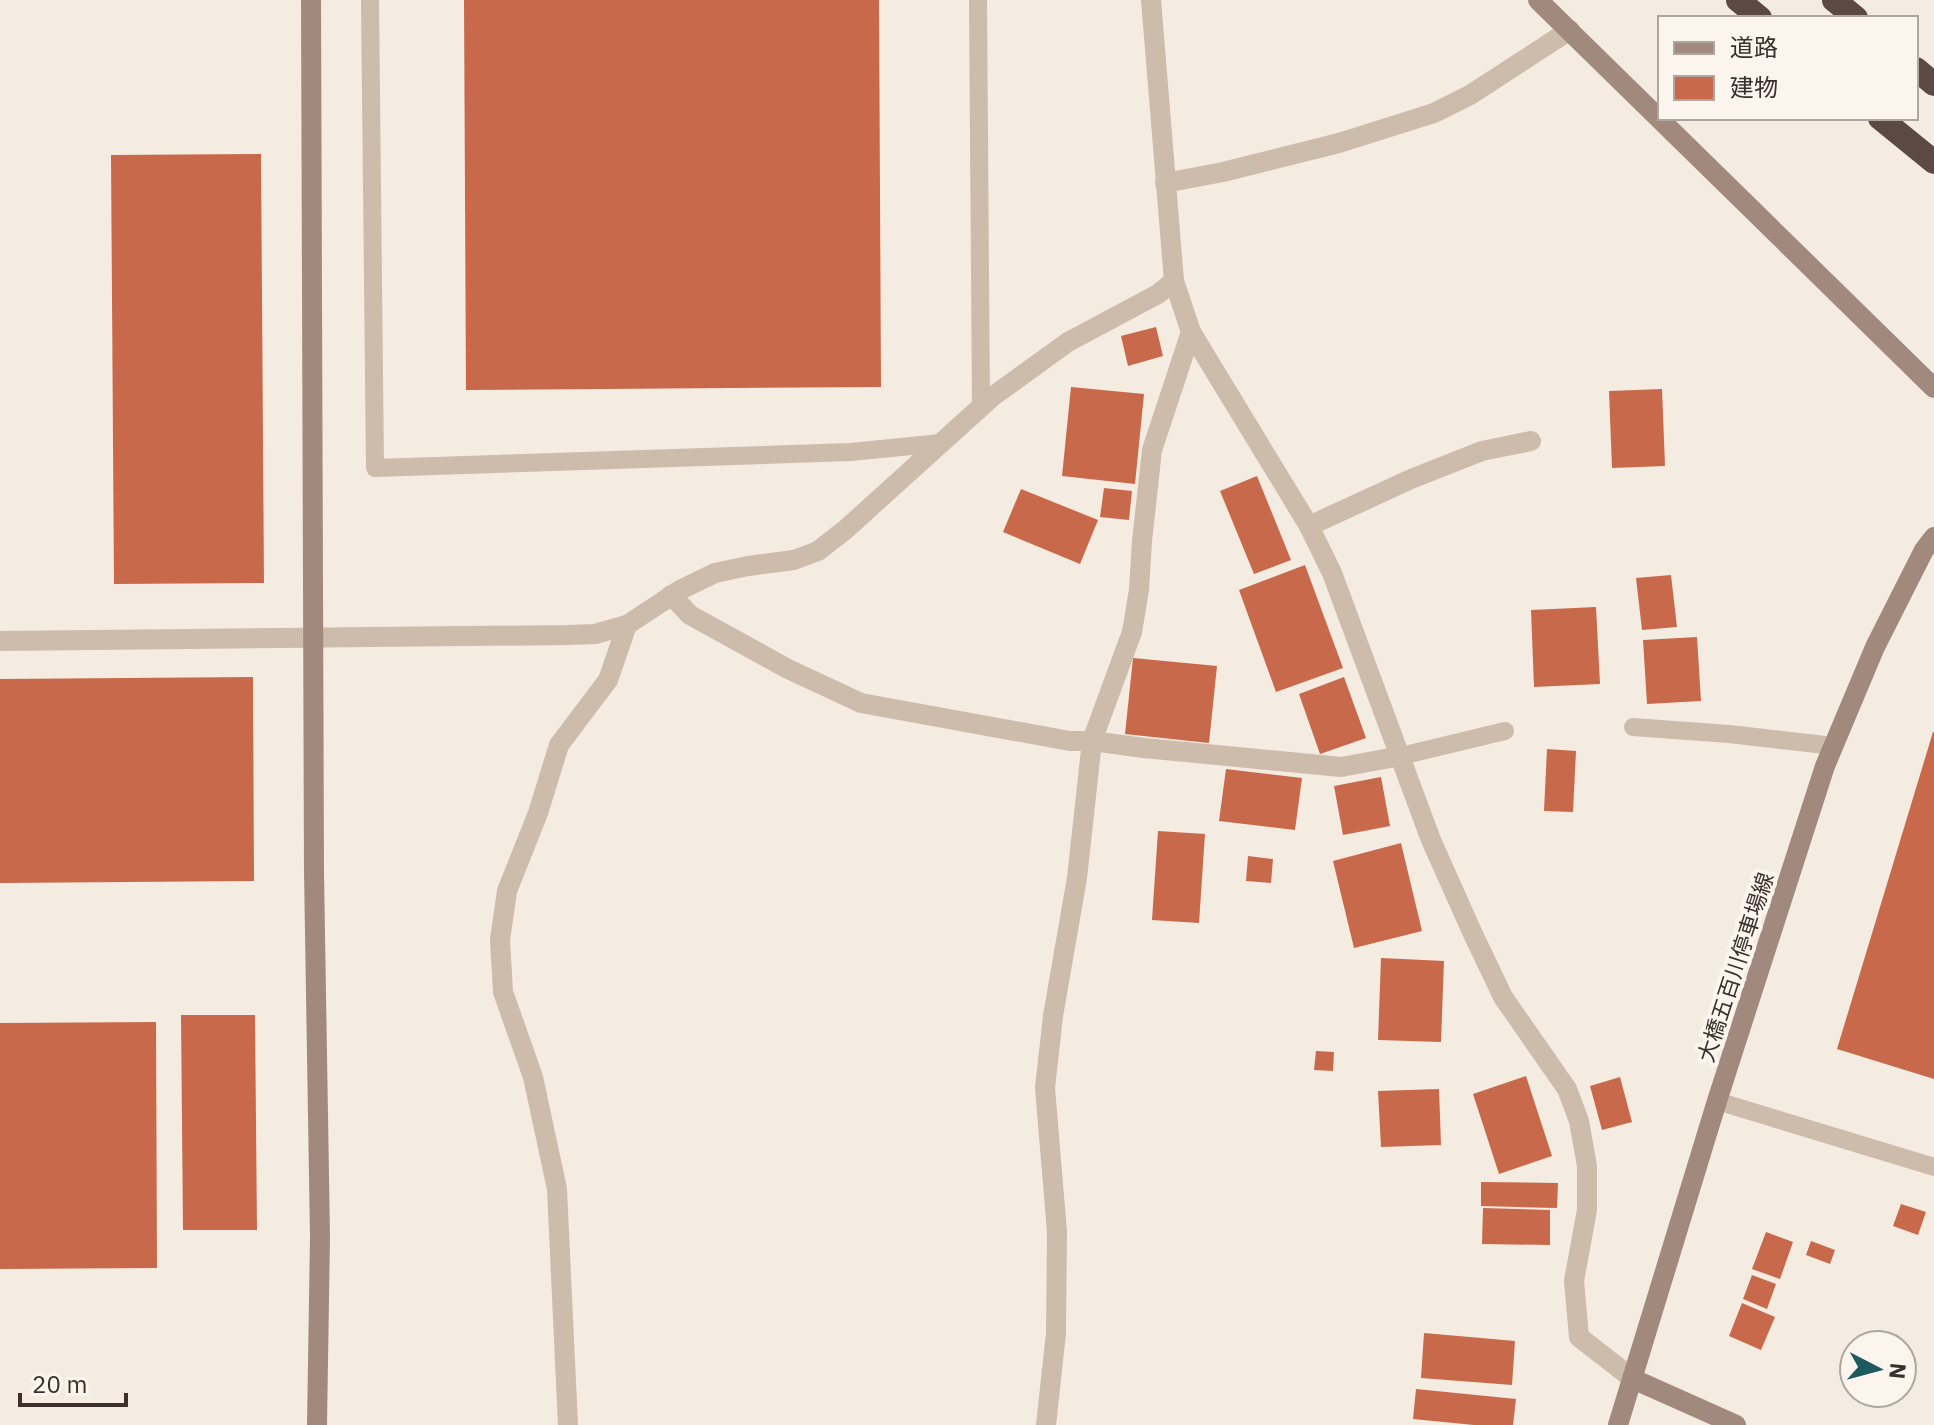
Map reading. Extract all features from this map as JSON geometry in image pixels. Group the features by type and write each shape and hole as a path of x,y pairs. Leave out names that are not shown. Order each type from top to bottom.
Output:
{"highway":[{"path":"1738,0 1758,16"},
{"path":"1834,0 1854,16"},
{"path":"1918,71 1934,84"},
{"path":"1882,120 1934,165"}],"street":[{"path":"311,0 314,872 320,1237 317,1425"},
{"path":"1151,0 1174,281 1191,332 1309,526 1332,573 1431,840 1473,934 1503,997 1567,1089 1579,1121 1587,1166 1587,1210 1574,1281 1579,1337 1633,1379 1736,1425"},
{"path":"1538,0 1658,117"},
{"path":"1165,183 1339,143 1434,113 1470,95 1570,30"},
{"path":"1662,120 1934,388"},
{"path":"0,641 595,634 627,625 671,595 715,573 794,560 818,551 981,407 1068,342 1158,294 1174,281"},
{"path":"1046,1425 1056,1333 1057,1232 1045,1088 1053,1016 1077,878 1092,741 1132,632 1152,450 1191,332"},
{"path":"1309,526 1411,479 1482,451 1531,441"},
{"name":"大橋五百川停車場線","path":"1618,1425 1717,1101 1825,766 1875,647 1924,550 1934,537"},
{"path":"671,595 690,615 788,669 861,703 1070,741 1159,750 1341,767 1401,756"},
{"path":"568,1425 557,1189 533,1077 503,992 500,940 507,891 538,813 559,745 608,680 627,625"}],"lane":[{"path":"370,0 375,468 851,452 941,443"},
{"path":"978,0 981,407"},
{"path":"1633,727 1834,746"},
{"path":"1401,756 1505,731"},
{"path":"1717,1101 1934,1167"}],"building":[{"path":"464,0 879,0 881,387 466,390"},
{"path":"261,154 264,583 114,584 111,155"},
{"path":"1156,327 1163,356 1128,366 1121,336"},
{"path":"1071,387 1144,394 1135,484 1062,476"},
{"path":"1662,389 1665,466 1612,468 1609,391"},
{"path":"1257,476 1291,560 1254,574 1220,491"},
{"path":"1104,488 1132,491 1129,520 1100,517"},
{"path":"1021,489 1098,520 1080,564 1003,532"},
{"path":"1305,565 1343,668 1276,692 1239,590"},
{"path":"1671,575 1677,627 1642,630 1636,578"},
{"path":"1596,607 1600,684 1534,687 1531,610"},
{"path":"1697,637 1701,701 1647,704 1643,640"},
{"path":"1133,658 1217,666 1209,743 1125,734"},
{"path":"253,677 254,881 0,883 0,679"},
{"path":"1344,677 1366,738 1320,754 1299,694"},
{"path":"1934,732 1934,1079 1837,1049"},
{"path":"1547,749 1576,751 1573,812 1544,811"},
{"path":"1226,769 1302,778 1295,830 1219,821"},
{"path":"1381,777 1390,826 1343,835 1334,786"},
{"path":"1158,831 1205,834 1199,923 1152,920"},
{"path":"1401,843 1422,931 1354,948 1333,861"},
{"path":"1248,856 1273,859 1271,883 1246,881"},
{"path":"1381,958 1444,961 1441,1042 1378,1040"},
{"path":"181,1015 255,1015 257,1230 183,1230"},
{"path":"156,1022 157,1268 0,1269 0,1023"},
{"path":"1316,1051 1334,1052 1333,1071 1314,1070"},
{"path":"1526,1076 1552,1156 1499,1174 1473,1094"},
{"path":"1620,1077 1632,1122 1602,1130 1590,1086"},
{"path":"1439,1089 1441,1145 1381,1147 1378,1091"},
{"path":"1481,1182 1558,1183 1557,1208 1481,1206"},
{"path":"1901,1204 1926,1212 1918,1235 1893,1226"},
{"path":"1483,1208 1550,1210 1550,1245 1482,1244"},
{"path":"1766,1232 1793,1242 1780,1279 1752,1269"},
{"path":"1811,1241 1835,1250 1830,1264 1806,1255"},
{"path":"1752,1275 1776,1284 1767,1309 1743,1299"},
{"path":"1742,1303 1775,1317 1761,1350 1729,1336"},
{"path":"1424,1333 1515,1341 1512,1385 1421,1378"},
{"path":"1416,1389 1516,1399 1513,1425 1413,1419"}]}
